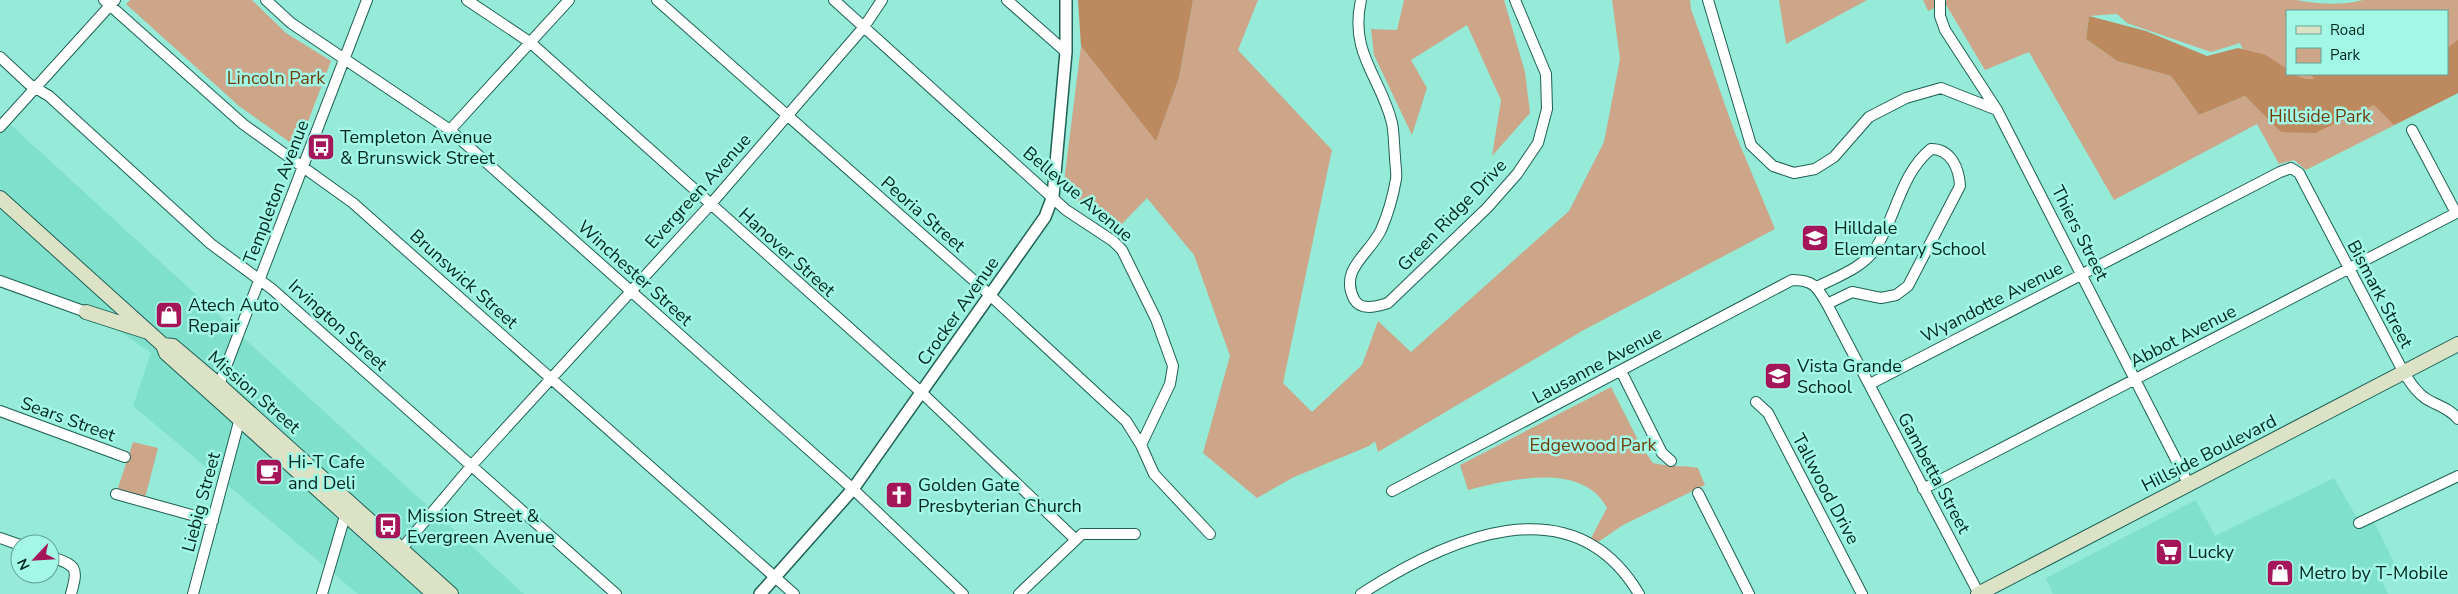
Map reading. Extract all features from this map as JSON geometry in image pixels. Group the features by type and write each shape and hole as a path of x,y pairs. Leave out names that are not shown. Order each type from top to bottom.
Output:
{"main road":[{"name":"Mission Street","path":"0,198 163,345 166,353 216,390 398,553 435,591 451,594"},
{"path":"86,312 96,310 112,299"},
{"path":"86,312 149,332"},
{"name":"Hillside Boulevard","path":"1978,594 2458,344"},
{"name":"Mission Street","path":"216,390 240,418 348,508"}],"street":[{"name":"Winchester Street","path":"266,0 291,23 450,130 853,489 963,594"},
{"name":"Templeton Avenue","path":"216,390 367,0"},
{"name":"Hanover Street","path":"467,0 531,43 922,393 1075,539"},
{"path":"450,130 531,43 568,0"},
{"name":"Peoria Street","path":"657,0 990,295 1126,421 1141,445 1154,474 1210,534"},
{"name":"Bellevue Avenue","path":"834,0 1053,196 1066,210 1113,241 1122,250 1156,319 1173,366 1170,384 1141,445"},
{"name":"Evergreen Avenue","path":"398,553 472,466 710,205 864,27 882,0"},
{"path":"1007,0 1066,52"},
{"name":"Crocker Avenue","path":"760,594 853,489 1045,217 1053,196 1066,52 1066,0"},
{"name":"Green Ridge Drive","path":"1361,0 1358,15 1360,41 1367,66 1392,122 1396,177 1391,203 1380,232 1351,272 1348,287 1356,302 1370,308 1388,303 1487,208 1517,174 1538,143 1547,109 1546,74 1515,0"},
{"path":"1708,0 1751,145 1773,166 1794,173 1815,169 1834,158 1869,117 1906,98 1941,88 1997,110"},
{"name":"Thiers Street","path":"1940,0 1940,16 1945,30 1997,110 2083,274 2189,485"},
{"path":"0,127 110,2"},
{"name":"Brunswick Street","path":"110,2 243,124 353,203 794,594"},
{"name":"Irvington Street","path":"0,57 34,88 49,96 211,244 260,279 616,594"},
{"path":"2412,130 2457,212"},
{"path":"1817,287 1863,262 1875,250 1917,160 1931,149 1940,149 1950,157 1960,171 1960,186 1908,286 1896,295 1881,298 1852,292 1827,304"},
{"name":"Wyandotte Avenue","path":"1870,384 2291,168"},
{"name":"Bismark Street","path":"2291,168 2299,173 2404,373 2416,391 2426,398 2449,408 2458,419"},
{"name":"Abbot Avenue","path":"1923,489 2457,212"},
{"name":"Lausanne Avenue","path":"1392,491 1792,280 1806,280 1817,287"},
{"path":"0,281 86,312"},
{"name":"Gambetta Street","path":"1817,287 1870,384 1978,594"},
{"path":"1621,371 1662,453 1671,461"},
{"name":"Tallwood Drive","path":"1756,402 1768,413 1862,594"},
{"name":"Sears Street","path":"0,411 125,457"},
{"name":"Liebig Street","path":"193,594 240,418"},
{"path":"2359,523 2458,476"},
{"path":"116,494 213,521"},
{"path":"1698,494 1750,594"},
{"path":"322,594 348,508"},
{"path":"1361,594 1387,577 1460,542 1513,529 1558,530 1584,540 1605,553 1624,570 1639,594"},
{"path":"1018,594 1082,534 1135,534"},
{"path":"60,560 70,564 75,569 76,576 71,594"}],"shaded area":[{"path":"0,115 524,594 358,594 133,406 151,353 83,306 0,276"},
{"path":"2334,478 2362,527 2374,522 2395,565 2379,574 2388,594 2053,594 2046,578 2196,500 2215,536"}],"green space":[{"name":"Lincoln Park","path":"130,0 252,0 286,33 331,61 298,148 239,106 126,4"},
{"path":"1078,0 1193,0 1179,78 1156,141 1081,46"},
{"path":"1193,0 1258,0 1238,50 1332,150 1283,383 1312,412 1362,365 1378,321 1411,352 1569,211 1604,142 1620,59 1612,0 1690,0 1691,9 1735,133 1775,229 1582,331 1378,452 1375,441 1369,446 1294,477 1257,498 1203,453 1230,356 1194,255 1147,198 1116,230 1063,190 1081,46 1156,140 1179,78"},
{"path":"1404,0 1504,0 1525,72 1530,113 1492,156 1501,100 1467,25 1411,60 1427,88 1412,135 1374,55 1371,29 1397,30"},
{"path":"1779,0 1867,0 1786,44"},
{"name":"Hillside Park","path":"1923,0 2296,0 2330,4 2363,0 2458,0 2458,93 2306,170 2294,160 2279,164 2257,124 2114,200 2029,52 1985,70 1945,3 1928,11","holes":["2117,14 2127,23 2211,52 2240,43 2280,130 2245,96 2199,115 2171,76 2117,61 2086,39 2089,16"]},
{"name":"Hillside Park","path":"2089,16 2146,31 2207,56 2238,48 2266,55 2286,68 2286,75 2309,79 2314,79 2312,75 2448,75 2448,47 2458,40 2458,93 2394,125 2374,105 2315,133 2281,132 2245,96 2199,115 2171,76 2117,61 2086,39"},
{"name":"Edgewood Park","path":"1611,387 1641,446 1653,463 1698,468 1705,485 1623,525 1598,542 1590,540 1607,508 1595,493 1580,484 1563,479 1523,479 1468,490 1460,465"},
{"path":"133,442 158,448 144,502 116,494"}],"place":[{"name":"Templeton Avenue & Brunswick Street","path":"321,147"},
{"name":"Hilldale Elementary School","path":"1815,238"},
{"name":"Atech Auto Repair","path":"169,315"},
{"name":"Vista Grande School","path":"1778,376"},
{"name":"Hi-T Cafe and Deli","path":"269,472"},
{"name":"Golden Gate Presbyterian Church","path":"899,495"},
{"name":"Mission Street & Evergreen Avenue","path":"388,526"},
{"name":"Lucky","path":"2169,552"},
{"name":"Metro by T-Mobile","path":"2280,573"}]}
